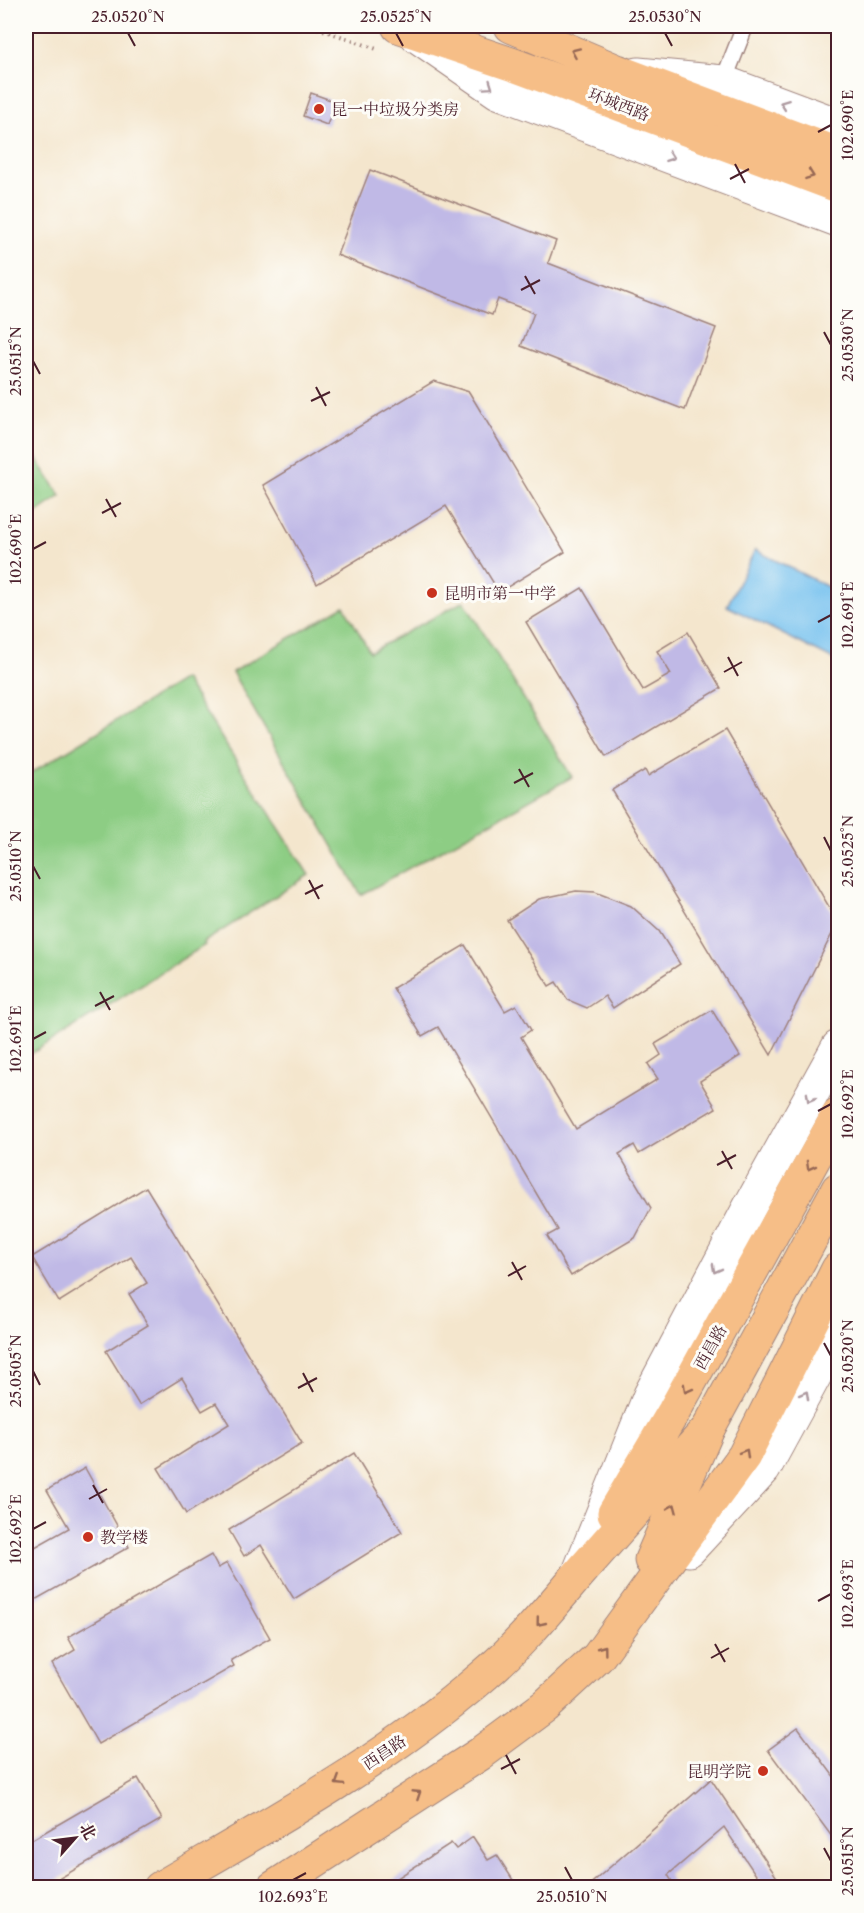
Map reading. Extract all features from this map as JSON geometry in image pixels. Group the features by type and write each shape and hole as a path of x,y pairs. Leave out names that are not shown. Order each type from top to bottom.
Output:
{"main road":[{"name":"环城西路","path":"402,27 514,65 838,186"},
{"name":"环城西路","path":"518,27 616,71 838,154"},
{"name":"西昌路","path":"577,1576 674,1411 838,1114"},
{"name":"西昌路","path":"625,1620 708,1429 838,1190"},
{"name":"西昌路","path":"273,1887 480,1754 545,1706 598,1657 744,1456 838,1269"},
{"name":"西昌路","path":"160,1887 282,1817 393,1747 483,1677 532,1631 577,1576 708,1429"}],"street":[{"path":"402,27 498,92 838,220"},
{"path":"616,71 723,82 838,125"},
{"path":"577,1576 650,1395 838,1047"},
{"path":"625,1620 764,1469 838,1333"}],"lane":[{"path":"723,82 745,26"}],"green space":[{"path":"26,443 61,496 26,520"},
{"path":"464,601 572,777 361,895 232,672 344,606 370,652"},
{"path":"184,679 309,875 204,942 205,945 26,1057 26,776"}],"water":[{"path":"755,550 838,592 838,662 727,606"}],"building":[{"name":"昆一中垃圾分类房","path":"311,93 336,102 327,125 303,116"},
{"path":"370,170 556,241 548,263 716,328 685,410 521,346 534,313 498,299 492,315 337,255"},
{"path":"434,381 469,392 565,552 499,592 446,506 317,584 263,485"},
{"path":"582,588 643,690 671,674 657,651 688,632 721,688 606,757 526,622"},
{"path":"725,730 838,922 771,1055 612,790 645,770 648,776"},
{"path":"576,891 595,892 631,906 659,931 680,964 613,1008 605,996 587,1008 568,1000 556,982 549,986 507,920 539,899"},
{"path":"465,945 505,1011 516,1005 531,1030 521,1037 576,1129 658,1079 648,1064 661,1055 655,1044 712,1010 740,1056 700,1081 716,1108 639,1154 634,1145 619,1154 651,1208 635,1238 571,1276 547,1236 558,1230 438,1027 422,1036 393,988"},
{"path":"146,1187 302,1443 186,1514 158,1468 229,1424 216,1403 202,1411 182,1378 139,1405 106,1351 148,1325 129,1294 147,1283 131,1257 59,1302 32,1257"},
{"path":"354,1453 402,1532 294,1599 261,1545 244,1556 229,1530"},
{"name":"教学楼","path":"85,1468 129,1547 26,1605 26,1552 69,1528 47,1490"},
{"path":"211,1555 218,1568 227,1563 270,1638 231,1660 234,1666 98,1744 52,1664 75,1650 68,1637"},
{"path":"798,1728 838,1782 838,1845 768,1750"},
{"path":"138,1778 162,1819 43,1888 26,1888 26,1843"},
{"path":"711,1779 784,1888 757,1888 762,1884 724,1827 668,1875 676,1888 586,1888"},
{"path":"473,1837 488,1860 497,1855 513,1880 504,1886 505,1888 382,1888 451,1843 456,1849"}],"place":[{"name":"昆一中垃圾分类房","path":"319,109"},
{"name":"昆明市第一中学","path":"432,593"},
{"name":"教学楼","path":"88,1537"},
{"name":"昆明学院","path":"763,1771"}]}
